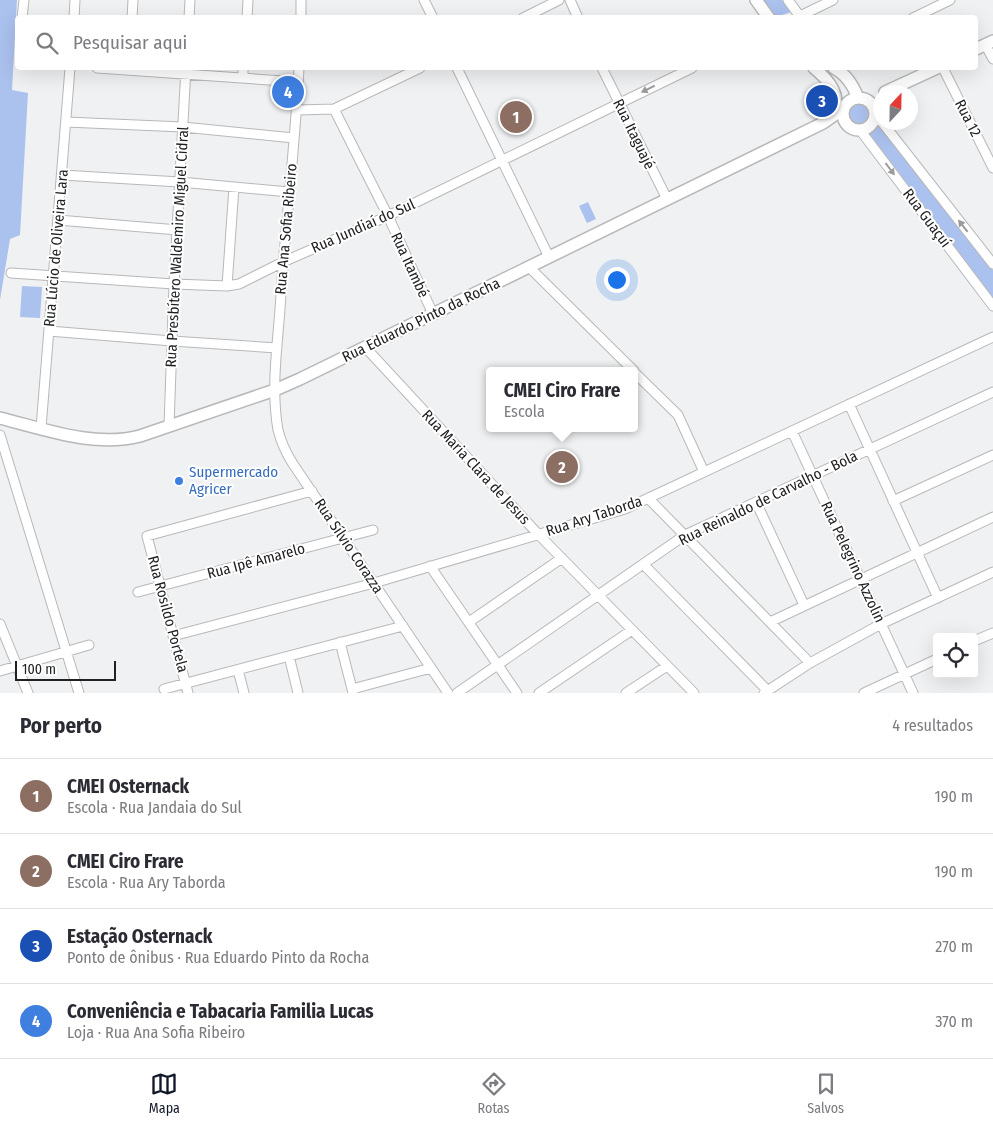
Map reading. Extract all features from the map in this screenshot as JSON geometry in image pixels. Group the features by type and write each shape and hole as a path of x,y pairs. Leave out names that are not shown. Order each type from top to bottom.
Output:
{"main road":[{"path":"756,0 767,15"},
{"path":"818,70 842,104 846,124 855,130 860,130 865,129 873,122"},
{"path":"840,70 860,98 870,103 873,108"},
{"path":"900,85 933,70"},
{"path":"825,121 842,104 873,95"},
{"name":"Rua Eduardo Pinto da Rocha","path":"0,418 92,439 110,441 131,439 275,390 667,200 825,121 846,124"}],"street":[{"path":"22,15 24,0"},
{"path":"74,15 75,0"},
{"path":"132,15 133,0"},
{"path":"189,15 190,0"},
{"path":"247,15 248,0"},
{"path":"301,0 301,15"},
{"path":"424,0 432,15"},
{"path":"529,15 559,0"},
{"path":"570,0 577,15"},
{"path":"788,0 798,15"},
{"path":"803,15 833,0"},
{"path":"919,15 950,0"},
{"path":"985,45 993,59"},
{"name":"Rua Lúcio de Oliveira Lara","path":"42,428 70,70"},
{"path":"167,70 298,82"},
{"path":"243,78 244,70"},
{"name":"Rua Ana Sofia Ribeiro","path":"275,390 288,192 297,110 299,70"},
{"path":"297,110 334,109 416,70"},
{"path":"458,70 549,257"},
{"name":"Rua Itaguajé","path":"603,70 667,200"},
{"name":"Rua Jundiaí do Sul","path":"11,273 174,284 227,286 239,284 283,262 388,216 688,70"},
{"name":"Rua 12","path":"943,70 993,168"},
{"name":"Rua Presbítero Waldemiro Miguel Cidral","path":"169,426 174,284 186,71"},
{"name":"Rua Itambé","path":"334,109 388,216 433,314"},
{"path":"66,122 183,127 294,138"},
{"name":"Rua Guaçuí","path":"860,130 993,306"},
{"name":"Rua Guaçuí","path":"888,130 993,264"},
{"path":"62,175 180,182 288,192"},
{"path":"227,286 234,187"},
{"path":"58,220 178,230"},
{"path":"529,267 630,367"},
{"path":"49,331 277,348"},
{"name":"Rua Ary Taborda","path":"173,636 374,583 624,509 993,337"},
{"name":"Rua Maria Clara de Jesus","path":"365,347 538,534 694,693"},
{"path":"638,375 678,415 704,472"},
{"name":"Rua Sílvio Corazza","path":"275,390 278,428 289,458 448,693"},
{"name":"Rua Reinaldo de Carvalho - Bola","path":"457,693 685,535 993,392"},
{"path":"849,404 938,598"},
{"name":"Rua Pelegrino Azzolin","path":"792,431 913,693"},
{"path":"0,435 79,693"},
{"path":"894,501 993,455"},
{"name":"Rua Rosildo Portela","path":"188,693 147,536 312,492"},
{"path":"648,498 810,663"},
{"path":"756,502 804,605"},
{"path":"770,622 993,517"},
{"name":"Rua Ipê Amarelo","path":"138,592 373,530"},
{"path":"468,622 562,558"},
{"path":"643,564 766,692 810,663 881,624 993,572"},
{"path":"430,566 517,693"},
{"path":"0,624 28,693"},
{"path":"164,689 403,626"},
{"path":"539,693 632,630"},
{"path":"978,639 993,632"},
{"path":"340,642 352,691 431,668"},
{"path":"0,671 89,645"},
{"path":"288,656 298,693"},
{"path":"864,693 933,660"},
{"path":"626,693 667,666"},
{"path":"238,670 244,693"}],"shaded area":[{"path":"0,0 17,0 12,90 28,93 20,235 10,239 0,300"},
{"path":"762,0 782,0 791,12 774,15"},
{"path":"854,101 864,101 872,109 872,119 864,127 854,127 846,119 846,109"},
{"path":"873,127 873,130 884,130 993,270 993,300 867,133"},
{"path":"588,202 596,219 587,223 579,206"},
{"path":"22,286 42,287 40,318 20,317"}],"place":[{"name":"Conveniência e Tabacaria Familia Lucas","path":"288,92"},
{"name":"Estação Osternack","path":"822,101"},
{"name":"CMEI Osternack","path":"516,117"},
{"name":"CMEI Ciro Frare","path":"562,467"},
{"name":"Supermercado Agricer","path":"179,481"}]}
